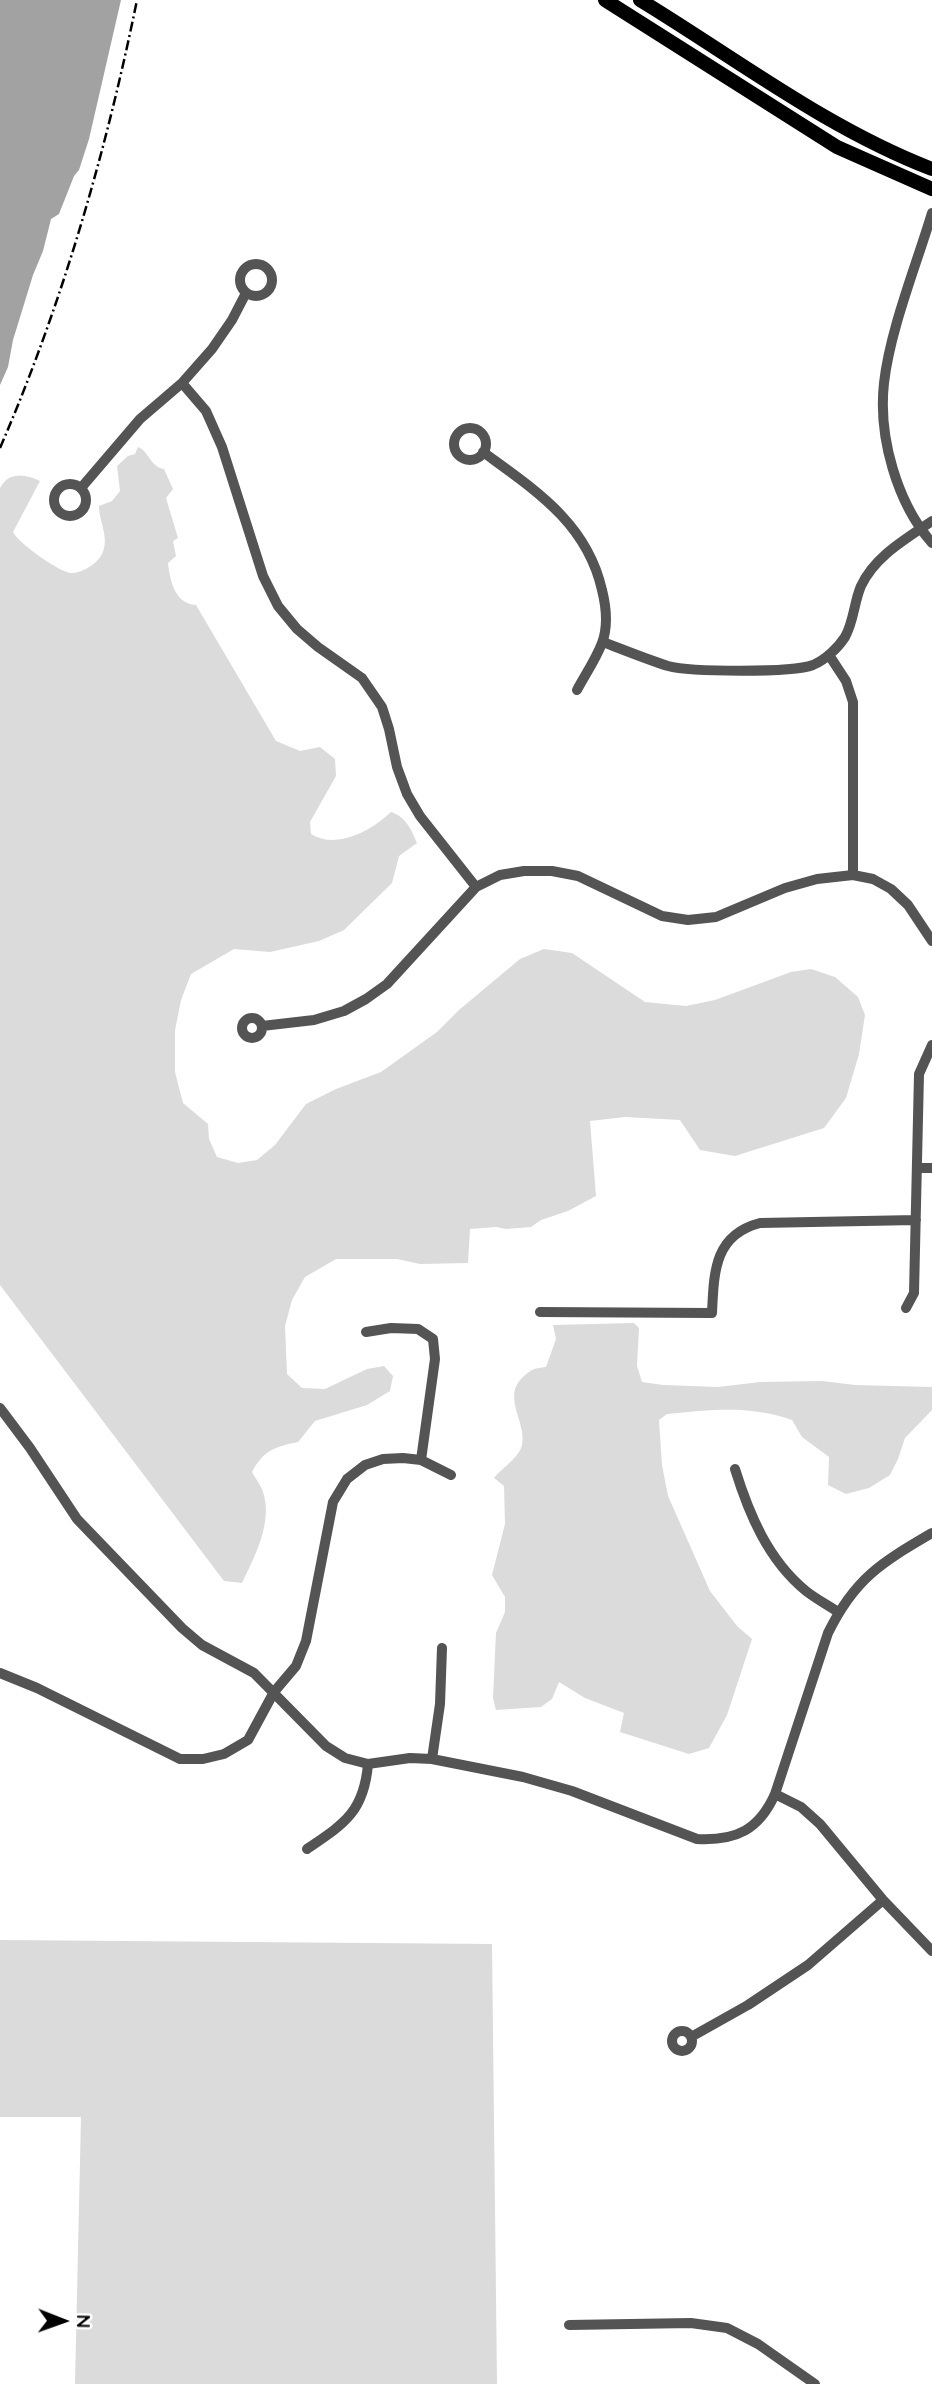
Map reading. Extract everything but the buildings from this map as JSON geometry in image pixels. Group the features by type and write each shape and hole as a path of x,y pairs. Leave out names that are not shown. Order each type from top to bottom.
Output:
{"main road":[{"path":"605,0 837,147 932,189"},
{"path":"640,0 848,131 932,169"},
{"path":"692,54 701,51 738,63"}],"street":[{"path":"932,214 888,356 884,386 884,418 889,453 897,479 920,529 932,543"},
{"path":"82,488 140,419 182,383 225,330 246,293"},
{"path":"182,383 206,411 222,447 263,576 278,606 297,629 362,678 382,706 397,767 408,794 420,816 476,887"},
{"path":"483,452 552,504 580,537 598,571 606,606 603,642 577,690"},
{"path":"603,642 670,667 700,670 797,669 815,664 829,654 845,636 860,587 871,569 881,558 932,521"},
{"path":"829,654 846,681 853,702 853,875"},
{"path":"262,1026 314,1020 344,1011 366,999 387,984 476,887 500,875 524,871 552,871 578,876 662,916 688,920 716,917 785,888 807,882 853,875 873,878 891,889 908,905 932,941"},
{"path":"906,1308 914,1293 919,1074 932,1045"},
{"path":"918,1168 932,1168"},
{"path":"540,1312 712,1312 714,1271 721,1253 733,1235 743,1227 760,1223 916,1220"},
{"path":"366,1332 391,1328 418,1329 433,1339 435,1359 421,1460"},
{"path":"0,1408 77,1519 192,1636 202,1645 254,1674 327,1746 345,1758 368,1764 410,1758 432,1759 523,1777 572,1791 697,1839 715,1840 734,1836 752,1828 767,1814 828,1633 838,1612 875,1568 932,1533"},
{"path":"0,1673 37,1688 180,1759 203,1759 224,1754 248,1740 274,1692 296,1666 306,1641 333,1502 347,1479 365,1465 383,1459 421,1460 450,1475"},
{"path":"735,1469 747,1506 762,1536 783,1567 806,1591 838,1612"},
{"path":"432,1759 440,1704 442,1648"},
{"path":"307,1849 346,1820 359,1804 366,1785 368,1764"},
{"path":"775,1794 801,1807 820,1824 883,1900 932,1951"},
{"path":"691,2037 748,2005 808,1965 883,1900"},
{"path":"569,2326 691,2323 727,2328 758,2344 815,2384"}],"shaded area":[{"path":"0,0 121,0 89,139 79,170 59,214 51,219 13,340 8,367 0,385"},
{"path":"138,447 159,468 164,469 173,489 166,498 178,538 173,541 176,556 168,563 170,577 178,596 189,604 196,605 276,741 300,751 320,747 335,759 336,776 310,822 311,834 331,840 353,836 374,826 391,812 404,820 417,843 399,856 392,883 344,930 319,941 270,952 234,949 191,974 181,1000 175,1030 175,1072 183,1103 208,1124 209,1139 217,1157 238,1163 257,1160 275,1145 306,1104 381,1072 437,1032 520,959 544,949 572,953 645,1002 686,1006 715,1000 791,972 811,969 835,977 858,997 865,1015 859,1054 846,1098 824,1128 735,1156 700,1150 680,1120 625,1117 590,1121 596,1196 531,1227 470,1229 468,1263 420,1264 397,1259 336,1259 305,1277 292,1300 285,1326 287,1374 302,1388 325,1389 367,1369 384,1366 393,1376 390,1391 367,1405 315,1421 298,1442 276,1448 261,1459 252,1472 263,1492 266,1515 261,1539 242,1583 224,1581 0,1285 0,488 13,476 40,481 13,532 22,543 48,562 70,573 79,572 93,565 102,554 105,536 99,506 112,501 120,491 117,466 128,456 135,454"},
{"path":"634,1323 639,1328 637,1366 642,1382 718,1387 760,1382 822,1381 855,1385 932,1387 932,1410 905,1438 890,1475 869,1488 846,1494 828,1485 829,1457 802,1437 792,1420 760,1412 730,1410 667,1414 659,1420 662,1465 668,1496 710,1591 737,1626 752,1639 727,1715 709,1748 689,1754 620,1732 624,1713 585,1698 559,1682 552,1699 541,1707 496,1710 493,1698 496,1633 505,1612 505,1597 492,1575 505,1524 504,1486 494,1478 514,1458 522,1445 523,1437 514,1393 516,1385 531,1371 546,1367 556,1339 553,1325"},
{"path":"0,1940 492,1944 497,2384 75,2384 81,2117 0,2117"}],"railway":[{"path":"0,448 43,339 80,227 111,114 137,0"}]}
